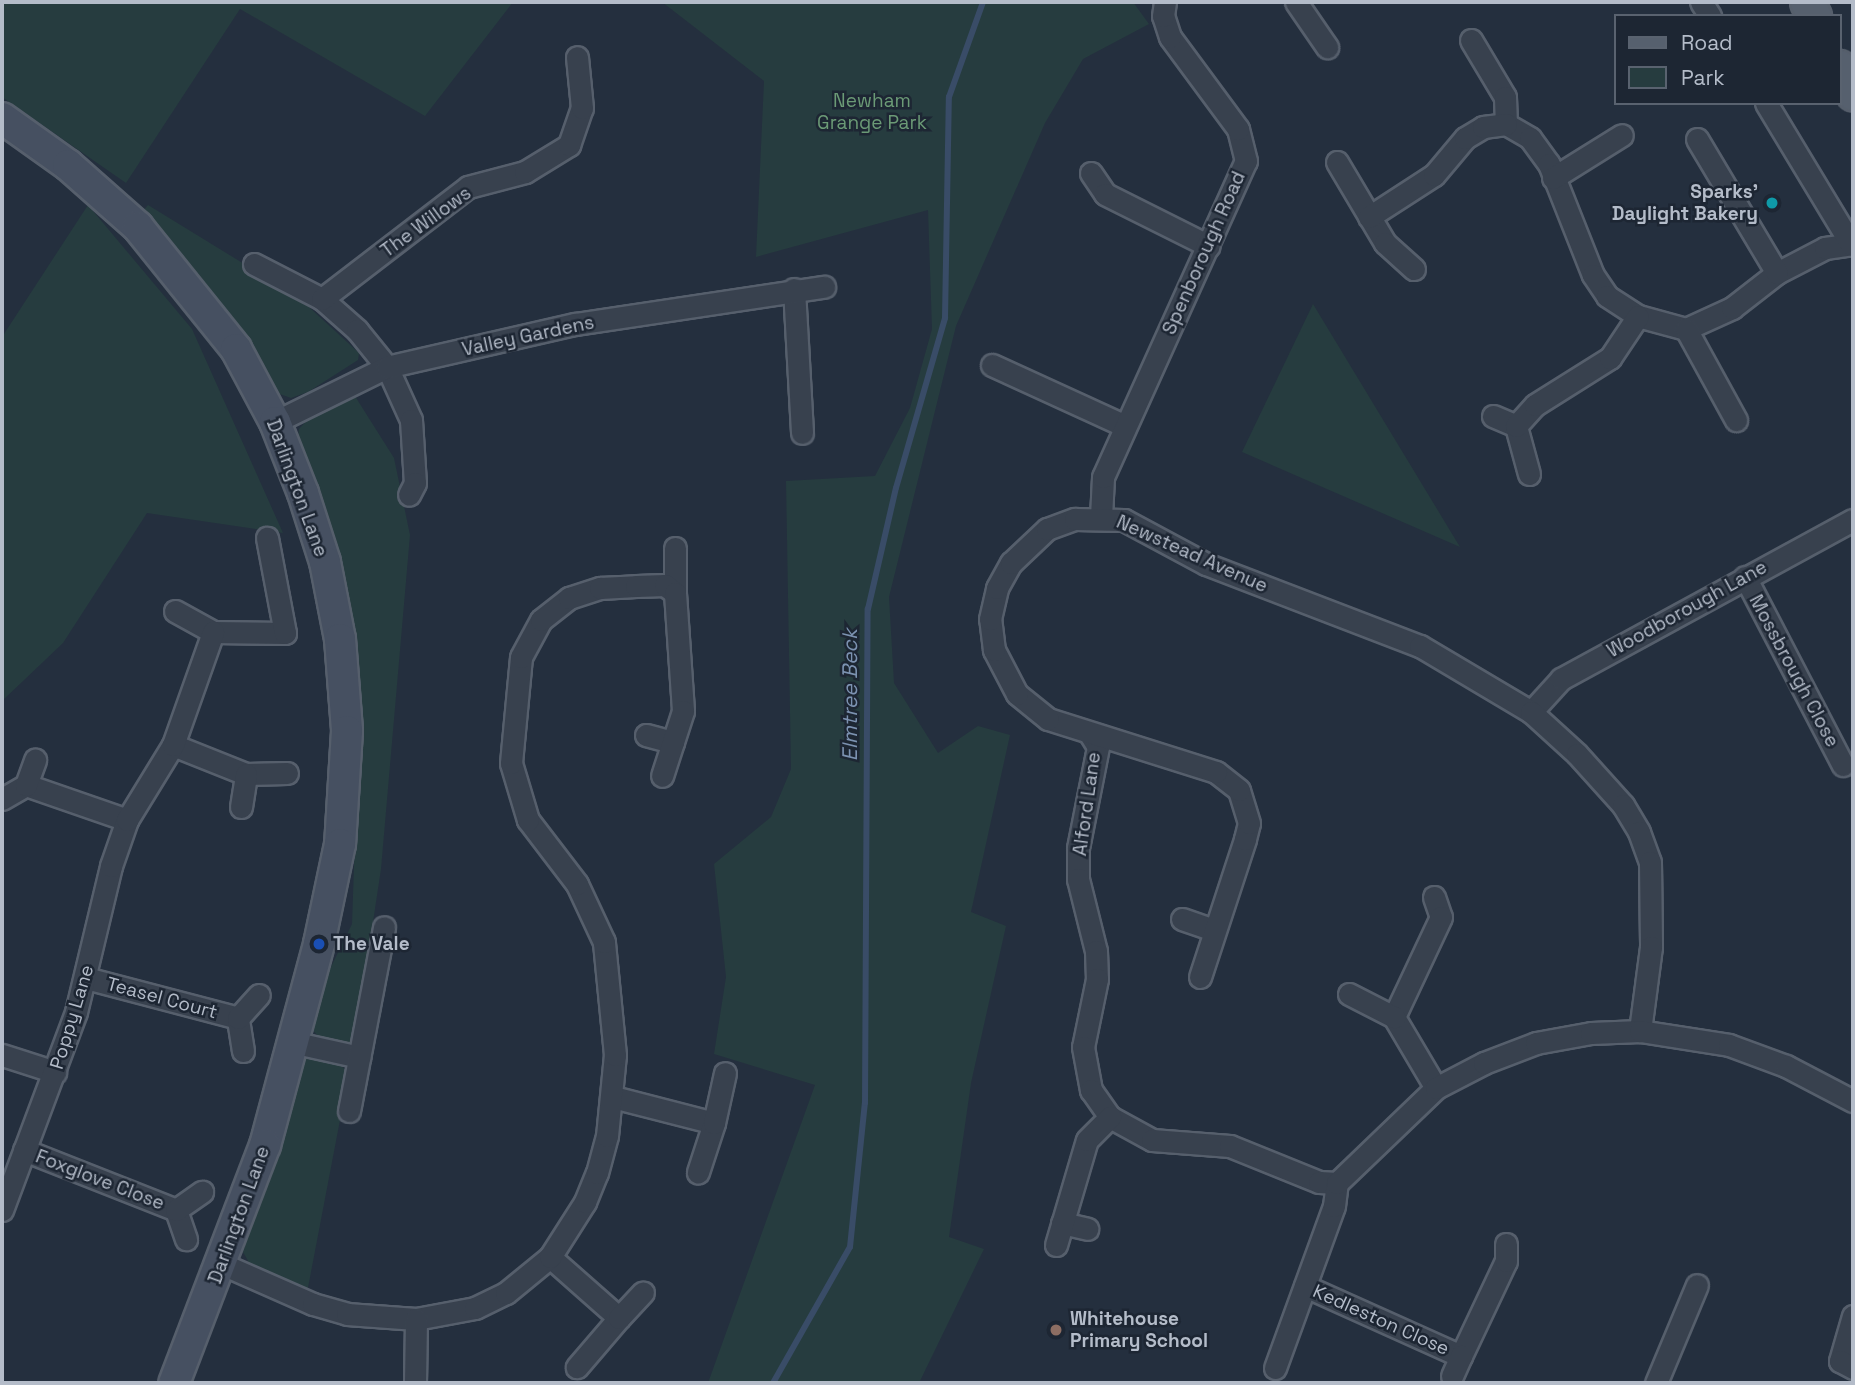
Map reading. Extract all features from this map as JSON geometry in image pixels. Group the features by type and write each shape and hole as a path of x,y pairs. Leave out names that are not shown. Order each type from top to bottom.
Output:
{"street":[{"name":"Spenborough Road","path":"1101,517 1103,477 1237,186 1245,148 1238,129 1170,37 1163,16 1165,2"},
{"path":"1296,2 1326,47"},
{"path":"1471,40 1506,97 1506,124"},
{"name":"The Willows","path":"322,299 468,187 525,172 569,145 582,108 577,57"},
{"path":"1369,217 1434,174 1465,138 1483,127 1506,124 1530,138 1553,177 1593,275 1607,296 1638,316 1686,329 1732,308 1777,273 1825,248 1852,244 1767,105"},
{"name":"Darlington Lane","path":"2,118 68,165 138,227 236,349 275,422 325,562 340,639 348,732 340,844 296,1043 222,1264 174,1383"},
{"path":"1553,177 1622,135"},
{"path":"1697,139 1777,273"},
{"path":"1337,162 1385,243 1414,269"},
{"path":"1091,173 1105,194 1209,246"},
{"path":"254,264 322,299 358,330 387,367 411,420 415,483 409,495"},
{"name":"Valley Gardens","path":"275,422 387,367 575,324 794,289 824,287"},
{"path":"794,289 802,433"},
{"path":"1516,426 1535,405 1610,358 1638,316"},
{"path":"1686,329 1737,420"},
{"path":"992,365 1125,426"},
{"path":"1493,416 1516,426"},
{"path":"1516,426 1529,474"},
{"name":"Newstead Avenue","path":"1200,977 1249,823 1239,790 1216,772 1048,719 1017,694 994,650 990,619 997,588 1028,543 1047,529 1075,519 1101,517 1124,520 1206,564 1420,646 1531,712 1623,805 1643,842 1653,895 1640,1031"},
{"name":"Woodborough Lane","path":"1531,712 1561,679 1853,520"},
{"path":"175,611 213,632 285,633 267,538"},
{"path":"662,776 683,711 675,593 675,548"},
{"name":"Mossbrough Close","path":"1745,577 1843,765"},
{"path":"222,1264 313,1304 347,1314 416,1319 475,1308 506,1293 550,1257 585,1202 597,1173 613,1097 613,1015 604,942 577,884 528,820 511,764 520,657 541,620 569,598 600,589 636,586 665,585 675,593"},
{"name":"Poppy Lane","path":"2,1210 55,1072 86,978 111,866 127,820 173,745 213,632"},
{"name":"Alford Lane","path":"1090,734 1098,747 1078,848 1078,879 1096,951 1097,979 1083,1047 1091,1090 1110,1116 1152,1140 1230,1146 1319,1182 1337,1183"},
{"path":"646,735 673,742"},
{"path":"173,745 246,774 288,773"},
{"path":"2,799 26,785 35,760"},
{"path":"241,807 246,774"},
{"path":"26,785 127,820"},
{"path":"1394,1017 1441,917 1433,897"},
{"path":"1182,919 1214,930"},
{"path":"349,1111 384,927"},
{"name":"Teasel Court","path":"86,978 238,1018"},
{"path":"1349,994 1394,1017 1436,1088"},
{"name":"Teasel Court","path":"238,1018 259,995"},
{"name":"Teasel Court","path":"238,1018 243,1051"},
{"path":"1275,1368 1305,1286 1337,1183 1436,1088 1536,1043 1591,1033 1640,1031 1729,1045 1786,1066 1853,1101"},
{"path":"296,1043 359,1057"},
{"path":"2,1055 55,1072"},
{"path":"698,1172 714,1123 725,1073"},
{"path":"613,1097 714,1123"},
{"path":"1056,1245 1087,1140 1110,1116"},
{"name":"Foxglove Close","path":"24,1150 176,1210 186,1239"},
{"name":"Foxglove Close","path":"176,1210 202,1192"},
{"path":"1062,1223 1087,1229"},
{"name":"Kedleston Close","path":"1305,1286 1461,1356 1506,1261 1506,1244"},
{"path":"550,1257 619,1318"},
{"path":"1656,1383 1697,1285"},
{"path":"577,1367 643,1292"},
{"path":"1853,1315 1840,1361 1853,1368"},
{"path":"415,1383 416,1319"},
{"path":"1452,1376 1461,1356"}],"green space":[{"path":"2,2 513,2 425,116 240,9 126,183 2,97"},
{"name":"Newham Grange Park","path":"662,2 1133,2 1149,24 1083,59 1045,123 956,326 889,597 894,683 938,753 978,726 1010,735 971,912 1006,926 971,1083 949,1237 984,1249 919,1383 708,1383 815,1085 714,1054 726,977 714,864 771,817 791,769 786,481 875,476 910,408 932,329 928,210 756,257 764,81"},
{"path":"88,205 192,329 283,533 147,513 63,643 2,701 2,337"},
{"path":"148,205 298,297 359,353 358,360 308,392 291,398 277,393 242,331 141,213"},
{"path":"1313,304 1460,547 1242,452"},
{"path":"353,393 394,458 410,535 381,869 355,1041 347,1047 322,1041 312,1029 327,975 352,924 360,693 351,625 297,443 299,429 310,417"},
{"path":"311,1055 338,1063 349,1073 307,1293 252,1268 243,1252 300,1063"}],"waterway":[{"name":"Elmtree Beck","path":"773,1383 850,1247 865,1103 868,609 896,488 945,318 949,97 983,2"}],"place":[{"name":"Sparks' Daylight Bakery","path":"1772,203"},
{"name":"The Vale","path":"319,944"},
{"name":"Whitehouse Primary School","path":"1056,1330"}]}
